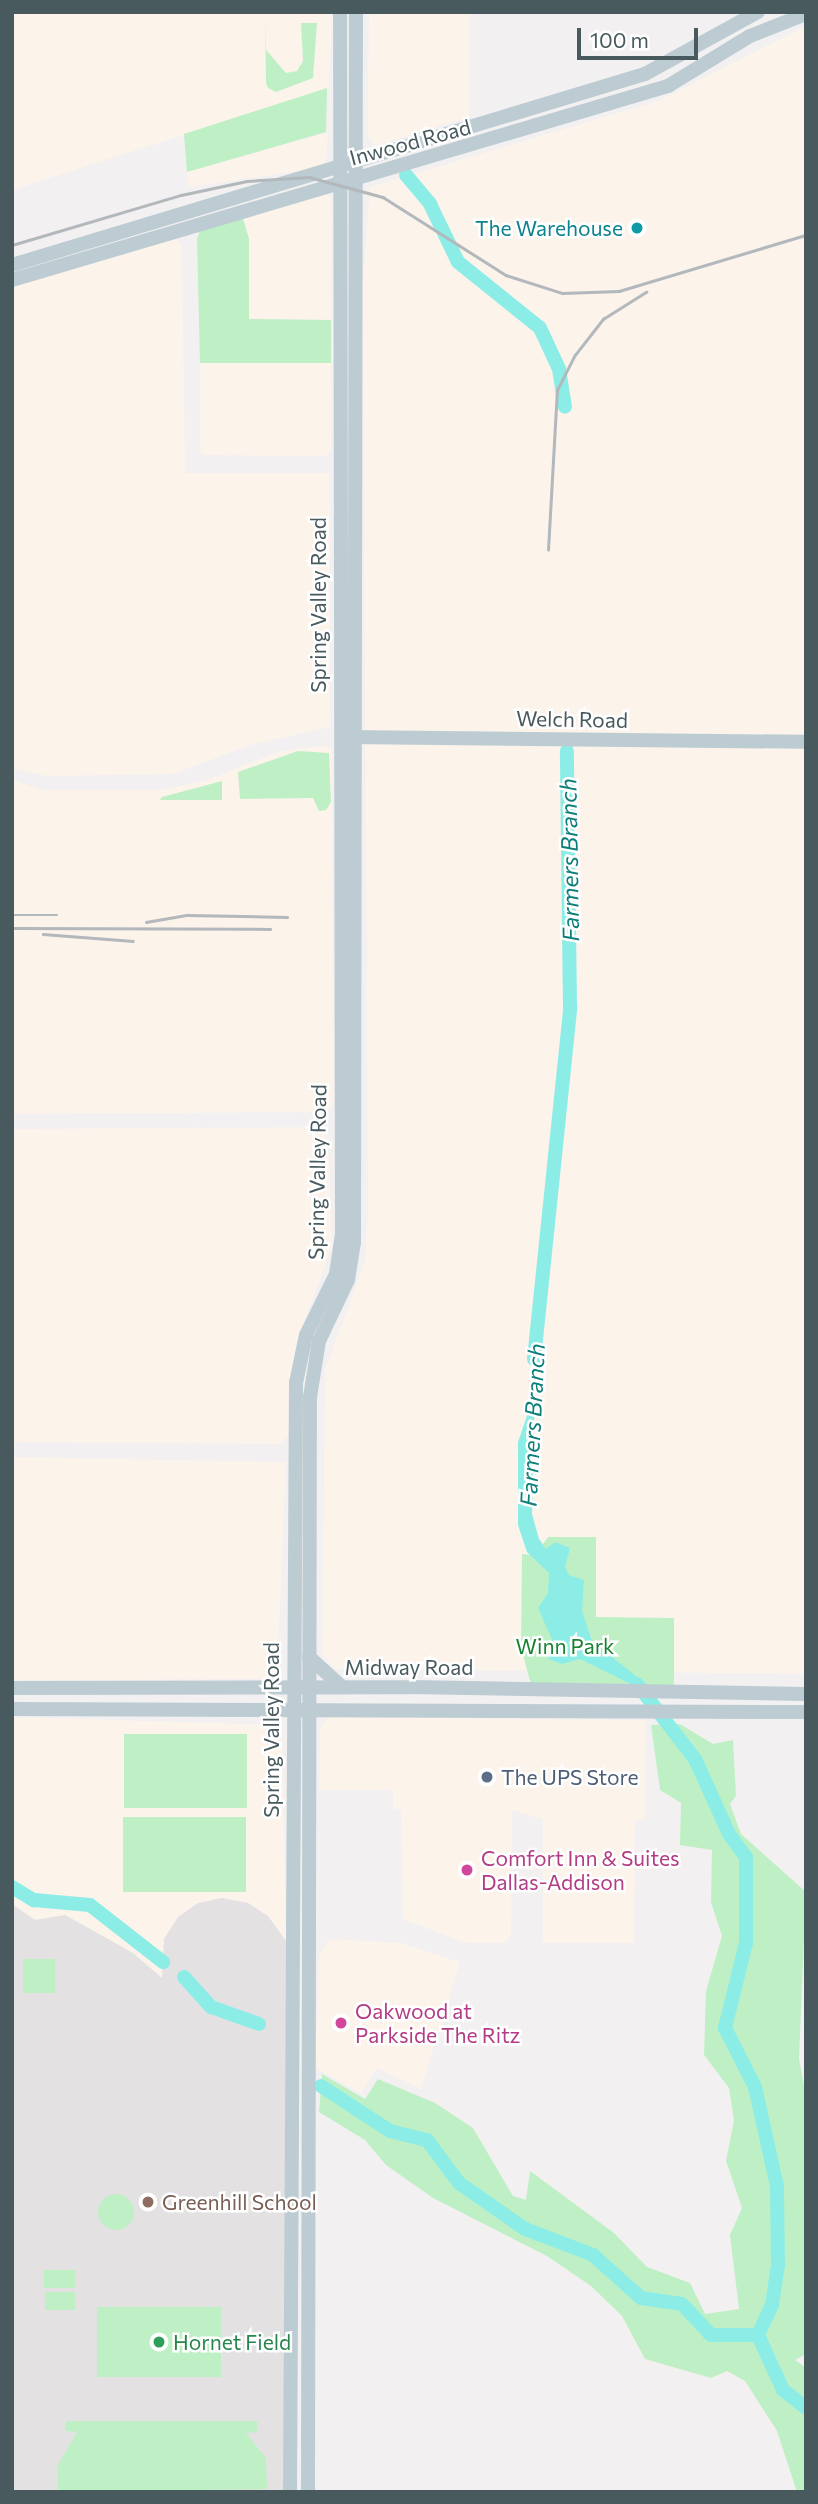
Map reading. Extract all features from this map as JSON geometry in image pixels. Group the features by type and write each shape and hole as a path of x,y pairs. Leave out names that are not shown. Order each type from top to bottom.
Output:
{"main road":[{"name":"Spring Valley Road","path":"307,2492 310,1395 319,1341 348,1280 354,1243 356,12"},
{"name":"Inwood Road","path":"354,171 499,119 670,65 758,12"},
{"name":"Inwood Road","path":"12,265 336,175 503,139 668,86 750,36 806,14"},
{"name":"Spring Valley Road","path":"290,2492 292,1687 296,1383 306,1335 336,1274 342,1234 336,175 340,18"},
{"path":"340,18 346,62 355,69"},
{"path":"629,79 636,96"},
{"path":"339,82 348,85 355,103"},
{"path":"499,119 503,139"},
{"name":"Inwood Road","path":"12,280 336,175"},
{"path":"338,359 354,359"},
{"name":"Welch Road","path":"338,737 806,742"},
{"path":"340,981 356,981"},
{"path":"309,1657 342,1687"},
{"name":"Midway Road","path":"12,1688 342,1687 806,1694"},
{"path":"516,1689 516,1709"},
{"name":"Midway Road","path":"12,1709 308,1706 806,1712"}],"shaded area":[{"path":"12,12 332,12 329,88 12,190"},
{"path":"369,12 470,12 469,117 375,146 368,137"},
{"path":"806,26 806,1674 335,1669 322,1654 325,1370 365,1261 368,1209 363,280 370,187 658,101"},
{"path":"328,132 326,161 320,168 188,187 187,172"},
{"path":"322,191 331,197 331,320 249,319 249,239 242,215"},
{"path":"171,236 181,244 182,257 185,473 330,473 330,727 250,745 173,774 47,776 12,768 12,283"},
{"path":"200,363 331,363 331,449 326,456 204,455 200,451"},
{"path":"325,746 332,751 333,1105 325,1112 12,1114 12,780 43,790 161,790 205,781 281,751"},
{"path":"328,1127 332,1247 296,1344 288,1436 280,1444 12,1442 12,1129"},
{"path":"12,1457 286,1462 277,1672 262,1679 12,1680"},
{"path":"12,1717 277,1725 282,1731 286,1941 268,1916 163,1979 133,1953 65,1915 35,1920 12,1904"},
{"path":"329,1717 645,1720 645,1819 635,1820 634,1943 543,1943 543,1819 512,1810 511,1935 504,1943 466,1943 403,1919 401,1810 393,1809 393,1790 319,1790 320,1728"},
{"name":"Greenhill School","path":"222,1898 248,1903 268,1916 286,1941 284,2492 12,2492 12,1904 35,1920 65,1915 133,1953 162,1978 164,1939 178,1917 198,1903"},
{"path":"330,1939 400,1943 460,1962 421,2089 377,2068 361,2093 315,2068 319,1954"}],"green space":[{"path":"265,12 266,50 286,73 297,71 303,61 301,23 317,23 313,78 276,92 268,88 266,83"},
{"path":"327,88 326,132 187,172 184,134"},
{"path":"242,215 249,239 249,319 331,320 331,363 200,363 197,239 201,228"},
{"path":"298,751 329,753 331,802 326,810 319,811 313,798 240,799 238,772"},
{"path":"222,781 222,800 160,800 162,797"},
{"name":"Winn Park","path":"548,1537 596,1537 596,1617 674,1618 674,1691 532,1688 521,1648 522,1554 535,1555"},
{"path":"680,1724 713,1744 733,1740 736,1796 730,1804 741,1834 806,1892 799,2059 806,2096 806,2354 795,2360 806,2368 806,2492 797,2492 777,2431 745,2381 727,2371 711,2378 645,2359 622,2316 591,2286 547,2256 433,2198 386,2165 365,2140 319,2112 322,2074 365,2099 378,2079 435,2103 473,2128 513,2196 526,2200 530,2171 614,2233 647,2267 690,2283 705,2314 739,2309 730,2235 742,2208 726,2161 734,2120 729,2088 704,2055 706,1991 722,1936 711,1902 712,1850 680,1845 681,1803 660,1790 651,1725"},
{"path":"124,1734 247,1734 247,1808 124,1808"},
{"path":"123,1817 246,1817 246,1892 123,1892"},
{"path":"23,1959 55,1959 55,1993 23,1993"},
{"path":"116,2194 129,2199 134,2212 129,2225 116,2230 103,2225 98,2212 103,2199"},
{"path":"44,2270 75,2270 75,2288 44,2288"},
{"path":"45,2292 75,2292 75,2310 45,2310"},
{"name":"Hornet Field","path":"97,2307 221,2307 221,2377 97,2377"},
{"path":"66,2421 257,2421 257,2432 246,2433 266,2458 267,2489 58,2492 57,2466 77,2432 65,2431"}],"water":[{"path":"536,1340 532,1514 539,1539 546,1549 555,1542 570,1548 565,1567 569,1575 584,1580 582,1611 592,1641 636,1676 643,1690 580,1659 562,1664 548,1659 553,1642 538,1608 548,1593 549,1573 527,1552 518,1525 518,1442 528,1413"}],"waterway":[{"name":"Farmers Branch","path":"406,175 430,204 458,262 540,328 559,369 565,407"},
{"name":"Farmers Branch","path":"534,1359 570,1008 567,751"},
{"name":"Farmers Branch","path":"637,1684 695,1759 729,1834 746,1857 746,1943 725,2028 755,2087 777,2186 778,2265 772,2305 758,2335 783,2390 806,2408"},
{"path":"12,1887 34,1900 90,1905 163,1962"},
{"path":"184,1977 211,2007 259,2024"},
{"path":"321,2086 390,2131 427,2140 459,2183 525,2229 593,2255 641,2298 682,2304 711,2335 758,2335"}],"railway":[{"path":"12,245 181,195 247,181 309,177 383,197 506,275 562,293 619,291 806,235"},
{"path":"548,550 557,390 575,355 603,319 646,292"},
{"path":"12,915 57,915"},
{"path":"146,922 187,915 287,917"},
{"path":"12,928 270,929"},
{"path":"43,934 133,941"}],"place":[{"name":"The Warehouse","path":"637,228"},
{"name":"The UPS Store","path":"487,1777"},
{"name":"Comfort Inn & Suites Dallas-Addison","path":"467,1870"},
{"name":"Oakwood at Parkside The Ritz","path":"341,2023"},
{"name":"Greenhill School","path":"148,2202"},
{"name":"Hornet Field","path":"159,2342"}]}
